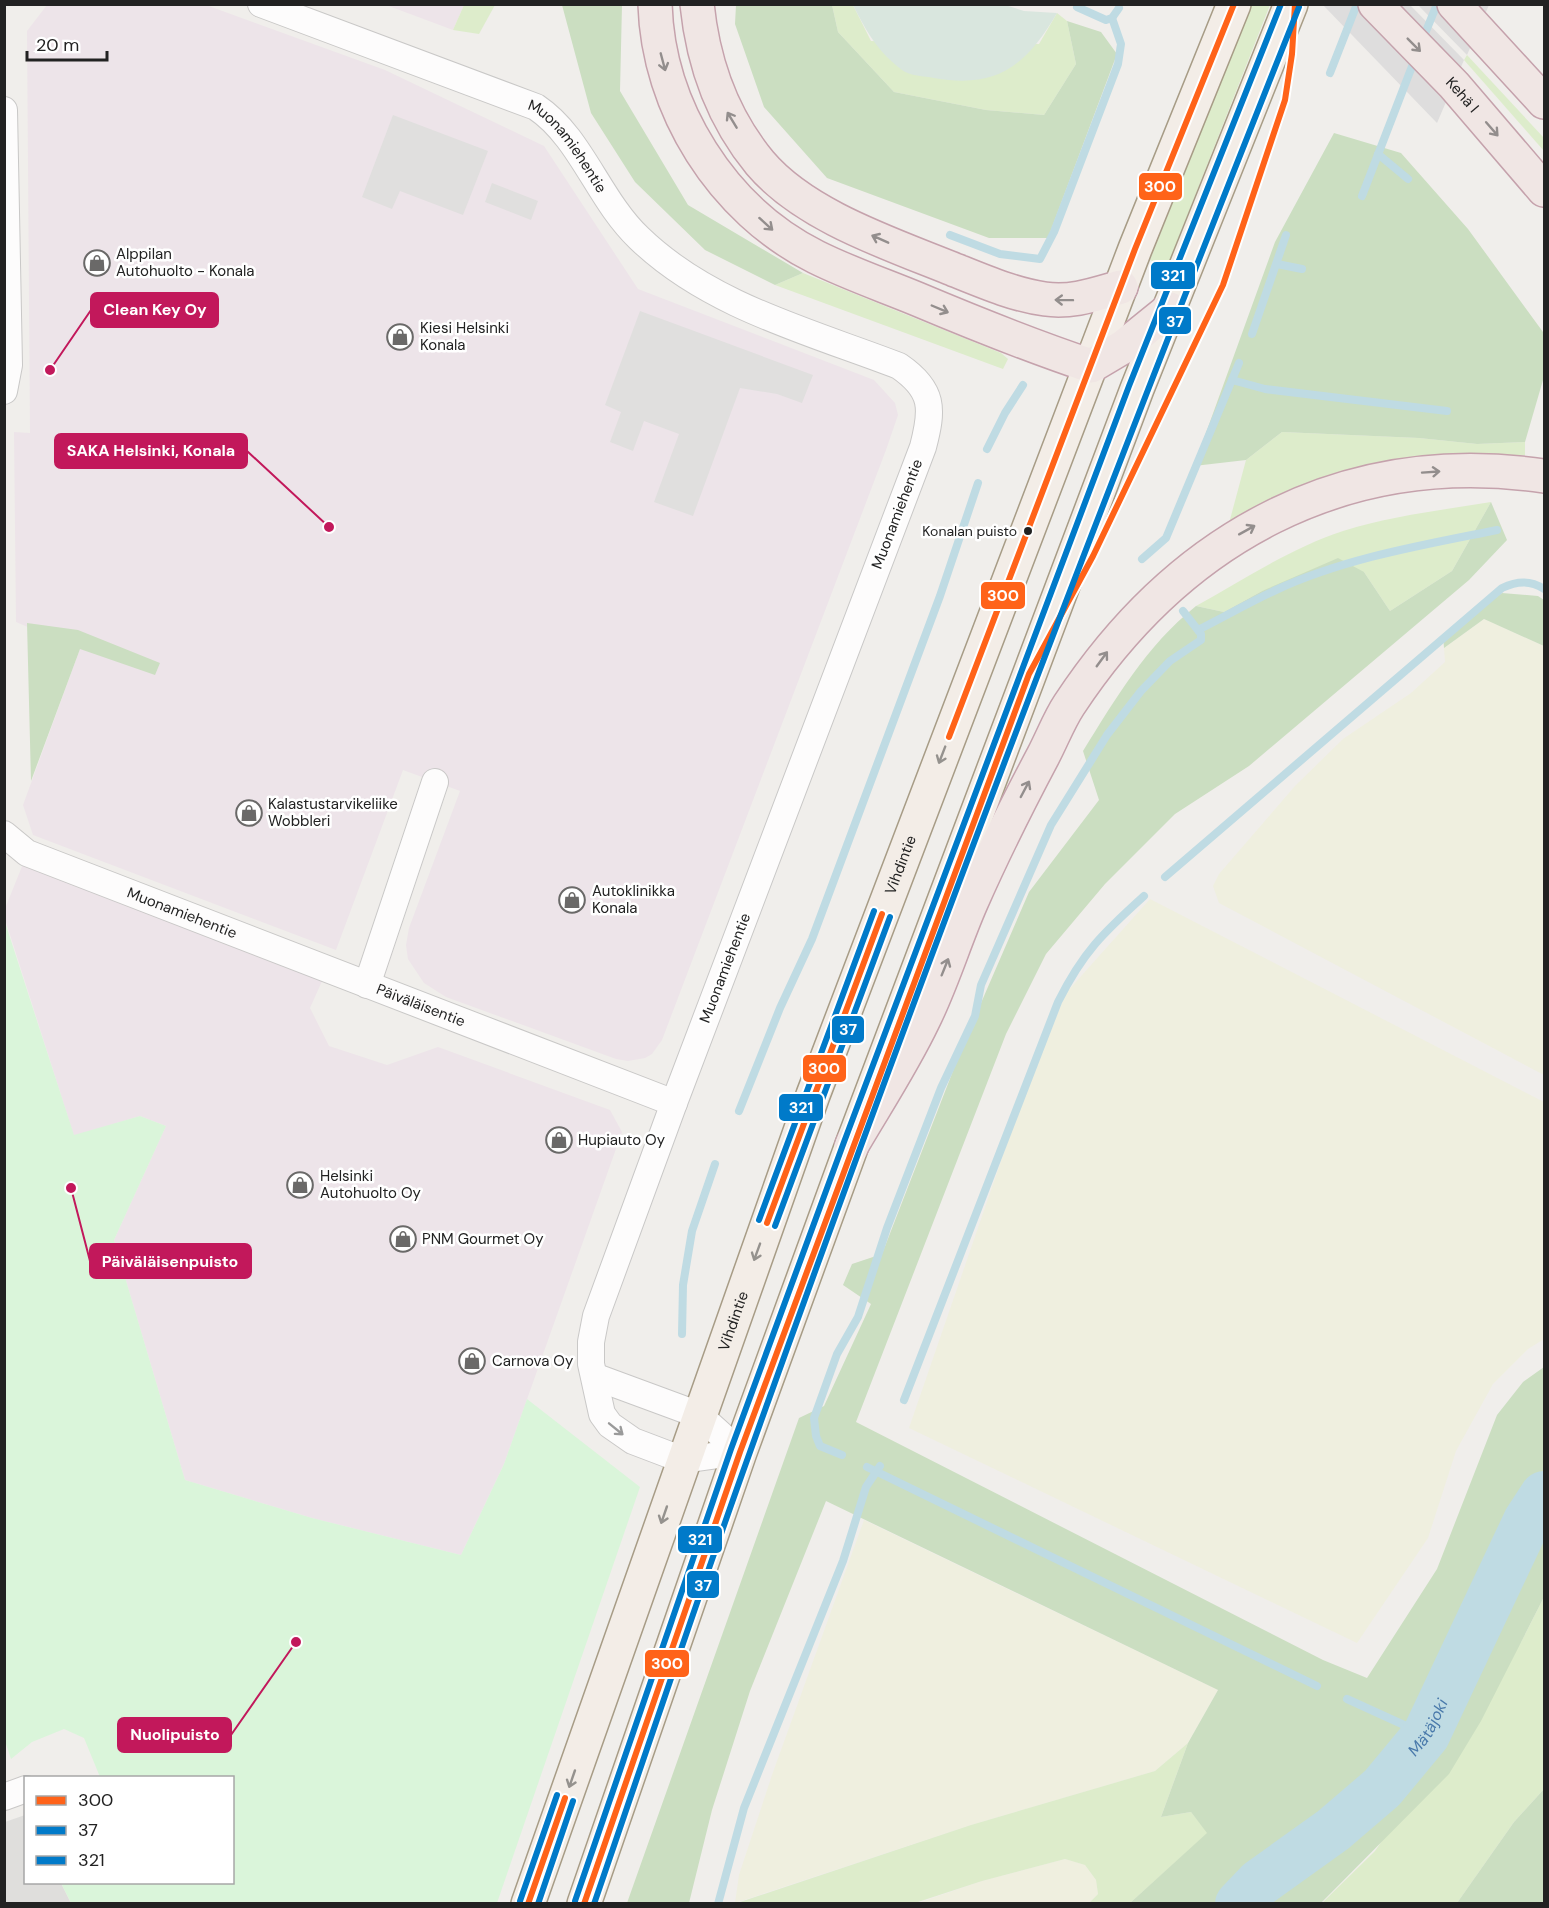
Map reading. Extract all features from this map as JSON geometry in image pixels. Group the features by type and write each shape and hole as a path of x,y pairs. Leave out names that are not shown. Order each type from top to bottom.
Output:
{"highway":[{"path":"655,4 661,56 685,126 706,161 733,193 771,229 815,257 1017,341 1091,366 1123,347 1170,309"},
{"path":"697,4 704,52 721,102 761,163 788,189 830,216 982,281 1044,299 1074,300 1121,287"},
{"name":"Kehä I","path":"1375,4 1454,85 1545,190"},
{"path":"1454,4 1545,102"},
{"path":"852,1145 923,1022 1005,827 1068,706 1137,615 1202,560 1235,537 1278,513 1365,483 1407,474 1500,470 1545,476"}],"main road":[{"name":"Vihdintie","path":"528,1904 813,1095 1121,287 1234,4"},
{"path":"584,1904 740,1452 852,1145 1128,411 1291,4"}],"street":[{"name":"Muonamiehentie","path":"261,4 536,107 568,136 612,209 639,238 669,263 694,281 741,305 899,366 912,375 928,397 929,425 923,447 674,1103 596,1316 591,1342 591,1364 596,1377 602,1414 610,1425 633,1441 683,1460 740,1452"},
{"path":"4,110 9,365 4,391"},
{"name":"Päiväläisentie","path":"435,783 367,985 674,1103"},
{"name":"Muonamiehentie","path":"4,834 27,853 367,985"},
{"path":"596,1377 699,1415 740,1452"},
{"path":"4,1797 24,1790"}],"shaded area":[{"path":"464,4 453,30 386,5"},
{"path":"47,5 206,5 385,70 544,146 638,289 874,380 895,403 898,415 886,450 662,1040 652,1054 645,1058 628,1061 616,1059 446,997 424,983 408,959 406,945 409,928 460,791 403,770 336,950 33,835 23,805 80,649 16,622 14,432 30,433 27,31"},
{"path":"853,5 1005,5 1024,11 1057,13 1034,47 1008,70 975,80 956,81 917,76 902,70 873,40"},
{"path":"393,115 488,151 463,215 400,191 392,209 362,197"},
{"path":"492,183 538,201 531,220 485,202"},
{"path":"640,311 813,375 802,403 777,394 740,388 693,516 654,502 679,434 644,421 633,451 610,442 621,412 605,405"},
{"path":"25,859 323,979 310,1008 329,1046 387,1065 438,1047 610,1110 622,1132 504,1464 461,1555 312,1518 185,1480 114,1240 166,1126 140,1116 74,1136 5,919 4,911"},
{"path":"24,1815 24,1884 62,1884 71,1903 5,1903 5,1822"}],"green space":[{"path":"1252,4 1270,5 1167,267 1150,260"},
{"path":"464,5 495,5 479,34 453,30"},
{"path":"562,5 622,5 620,91 688,205 803,273 775,285 705,250 635,182 591,113"},
{"path":"736,5 832,5 838,32 894,92 986,110 1044,115 1076,64 1067,21 1101,32 1117,54 1048,238 989,238 827,178 764,107 735,24"},
{"path":"832,5 853,5 871,41 1039,44 1057,13 1067,21 1076,64 1044,115 986,110 894,92 838,32"},
{"path":"1467,55 1544,138 1544,151 1464,60"},
{"path":"1334,133 1401,153 1468,229 1543,332 1543,380 1525,442 1477,444 1419,438 1282,432 1246,460 1194,466 1275,242"},
{"path":"803,273 1001,353 1008,359 1003,369 775,285"},
{"path":"1282,432 1419,438 1477,444 1525,442 1525,455 1503,457 1228,527 1246,460"},
{"path":"1491,502 1452,571 1390,611 1364,572 1262,591 1224,612 1196,606 1286,555 1343,531 1398,517"},
{"path":"1491,502 1507,540 1469,580 1249,766 1175,814 1105,884 1046,954 1006,1034 856,1422 1323,1660 1367,1678 1437,1569 1497,1415 1523,1382 1544,1367 1544,1597 1481,1721 1449,1774 1321,1903 1130,1903 1207,1833 1191,1812 1161,1817 1188,1743 1218,1690 826,1501 750,1691 712,1810 689,1903 627,1903 799,1418 824,1406 871,1304 843,1285 852,1264 882,1254 965,1040 1029,892 1099,800 1083,751 1120,692 1147,655 1196,606 1224,612 1262,591 1338,558 1364,572 1390,611 1452,571"},
{"path":"1502,593 1538,596 1544,600 1544,646 1484,619 1444,648 1443,635"},
{"path":"1484,619 1544,646 1544,1075 1219,903 1213,886 1219,874 1295,786 1343,739 1411,693 1445,662 1444,648"},
{"path":"27,623 78,630 160,663 155,675 80,649 31,781"},
{"path":"1150,899 1544,1102 1544,1339 1528,1349 1493,1384 1456,1451 1428,1538 1357,1643 909,1428 1020,1106 1066,993"},
{"path":"4,919 74,1135 140,1116 166,1126 114,1240 185,1480 312,1518 461,1555 504,1464 527,1399 640,1487 497,1903 71,1903 62,1884 234,1884 234,1776 100,1776 84,1738 64,1729 32,1742 11,1759 5,1741"},
{"path":"864,1520 1218,1690 1188,1743 1155,1771 971,1825 735,1903 739,1875 772,1775"},
{"path":"1544,1597 1544,1789 1514,1822 1457,1903 1321,1904 1375,1851 1521,1642"},
{"path":"1188,1743 1161,1817 1191,1812 1208,1833 1130,1903 1089,1903 1098,1894 1096,1880 1085,1865 1065,1859 982,1881 915,1903 734,1904 971,1825 1155,1771"},
{"path":"1544,1789 1544,1903 1457,1903 1514,1822"},
{"path":"1065,1859 1085,1865 1096,1880 1098,1894 1089,1903 915,1904 982,1881"}],"pier":[{"path":"1323,5 1410,5 1464,60 1437,123"},
{"path":"1418,5 1489,5 1467,55"}],"waterway":[{"path":"1330,73 1357,4"},
{"path":"1422,41 1437,4"},
{"path":"1077,7 1106,20 1112,18 1119,8"},
{"path":"950,235 1000,254 1040,259 1054,232 1118,64 1121,44 1112,18"},
{"path":"1362,196 1416,56"},
{"path":"1378,154 1408,179"},
{"path":"1252,334 1286,235"},
{"path":"1277,264 1302,269"},
{"path":"1142,559 1166,538 1239,363"},
{"path":"1232,380 1265,389 1447,411"},
{"path":"987,449 1005,413 1023,385"},
{"path":"739,1111 780,1008 812,939 940,596 978,483"},
{"path":"1198,630 1256,599 1329,569 1385,554 1497,530"},
{"path":"1165,877 1502,588 1523,582 1544,589"},
{"path":"842,1455 820,1446 816,1436 814,1418 837,1354 858,1317 887,1228 941,1088 975,1016 981,985 1051,825 1107,735 1141,691 1170,661 1201,640 1201,634 1183,611"},
{"path":"904,1400 1058,1002 1085,956 1144,896"},
{"path":"682,1334 683,1285 692,1231 715,1164"},
{"path":"718,1904 744,1808 843,1561 866,1487 880,1466"},
{"path":"867,1467 1317,1686"},
{"name":"Mätäjoki","path":"1239,1904 1259,1883 1333,1830 1382,1788 1426,1735 1527,1521 1544,1495"},
{"path":"1460,1665 1474,1673"},
{"path":"1347,1699 1426,1735"}],"transit line":[{"name":"300","path":"949,737 1135,249 1234,4"},
{"name":"321","path":"575,1901 731,1449 844,1142 1129,386 1281,4"},
{"name":"300","path":"584,1904 740,1452 1029,674 1093,556 1223,285 1285,100 1292,54 1295,4"},
{"name":"37","path":"594,1904 730,1508 949,908 1087,547 1299,7"},
{"name":"321","path":"759,1220 874,911"},
{"name":"300","path":"767,1223 882,914"},
{"name":"37","path":"775,1226 890,917"},
{"name":"321","path":"520,1901 557,1795"},
{"name":"300","path":"528,1904 565,1798"},
{"name":"37","path":"538,1904 573,1801"}],"place":[{"name":"Alppilan Autohuolto - Konala","path":"97,263"},
{"name":"Kiesi Helsinki Konala","path":"400,337"},
{"name":"Clean Key Oy","path":"50,370"},
{"name":"SAKA Helsinki, Konala","path":"329,527"},
{"name":"Konalan puisto","path":"1028,531"},
{"name":"Kalastustarvikeliike Wobbleri","path":"249,813"},
{"name":"Autoklinikka Konala","path":"572,900"},
{"name":"Hupiauto Oy","path":"559,1140"},
{"name":"Helsinki Autohuolto Oy","path":"300,1185"},
{"name":"Päiväläisenpuisto","path":"71,1188"},
{"name":"PNM Gourmet Oy","path":"403,1239"},
{"name":"Carnova Oy","path":"472,1361"},
{"name":"Nuolipuisto","path":"296,1642"}]}
